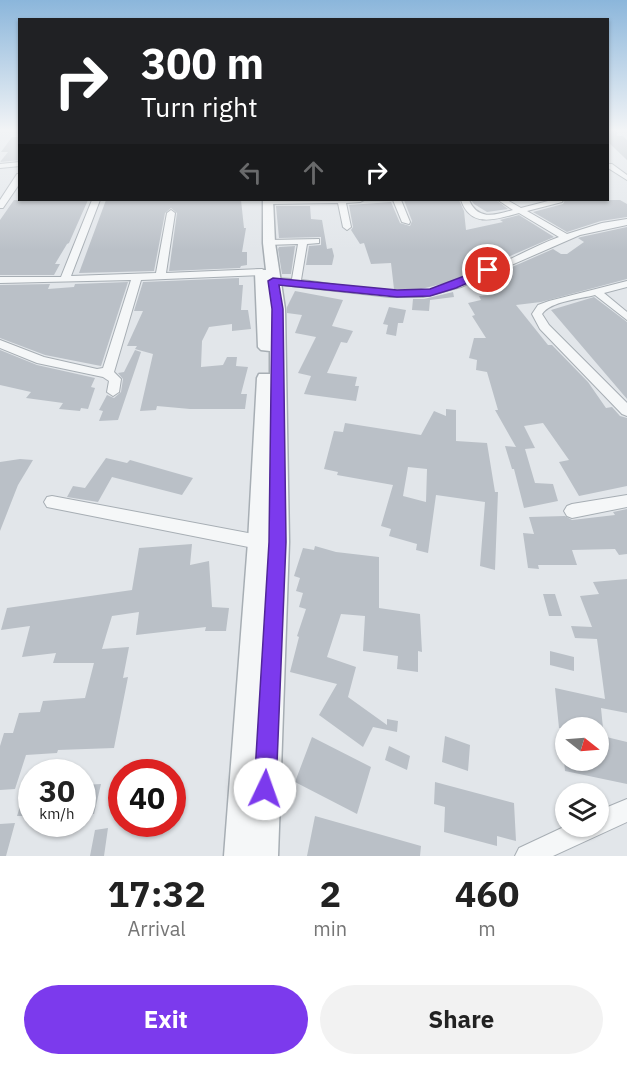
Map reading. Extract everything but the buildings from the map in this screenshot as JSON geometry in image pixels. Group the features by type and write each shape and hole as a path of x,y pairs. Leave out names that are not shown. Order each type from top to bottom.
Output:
{"street":[{"path":"0,206 18,179"},
{"path":"0,195 18,191"},
{"path":"65,280 96,201"},
{"path":"265,201 269,243 268,277"},
{"path":"240,856 248,696 278,309 268,277 265,201"},
{"path":"341,201 347,227"},
{"path":"397,201 406,222"},
{"path":"465,201 468,208 488,219 556,201"},
{"path":"504,201 568,238"},
{"path":"161,275 171,213"},
{"path":"0,280 65,280 161,275 268,277 296,283 397,294 430,292 452,286 568,238 612,224 627,222"},
{"path":"269,243 316,241"},
{"path":"296,283 303,242"},
{"path":"106,373 110,370 137,276"},
{"path":"627,284 542,307 537,314 544,327 627,411"},
{"path":"597,292 627,317"},
{"path":"0,344 41,360 106,373 115,379 113,392"},
{"path":"262,856 278,542 271,407"},
{"path":"572,511 627,501"},
{"path":"52,502 259,542"},
{"path":"609,818 627,810"},
{"path":"527,856 568,837"}],"route":[{"path":"265,789 278,542 278,309 273,281 397,294 430,292 452,286 488,270"}]}
